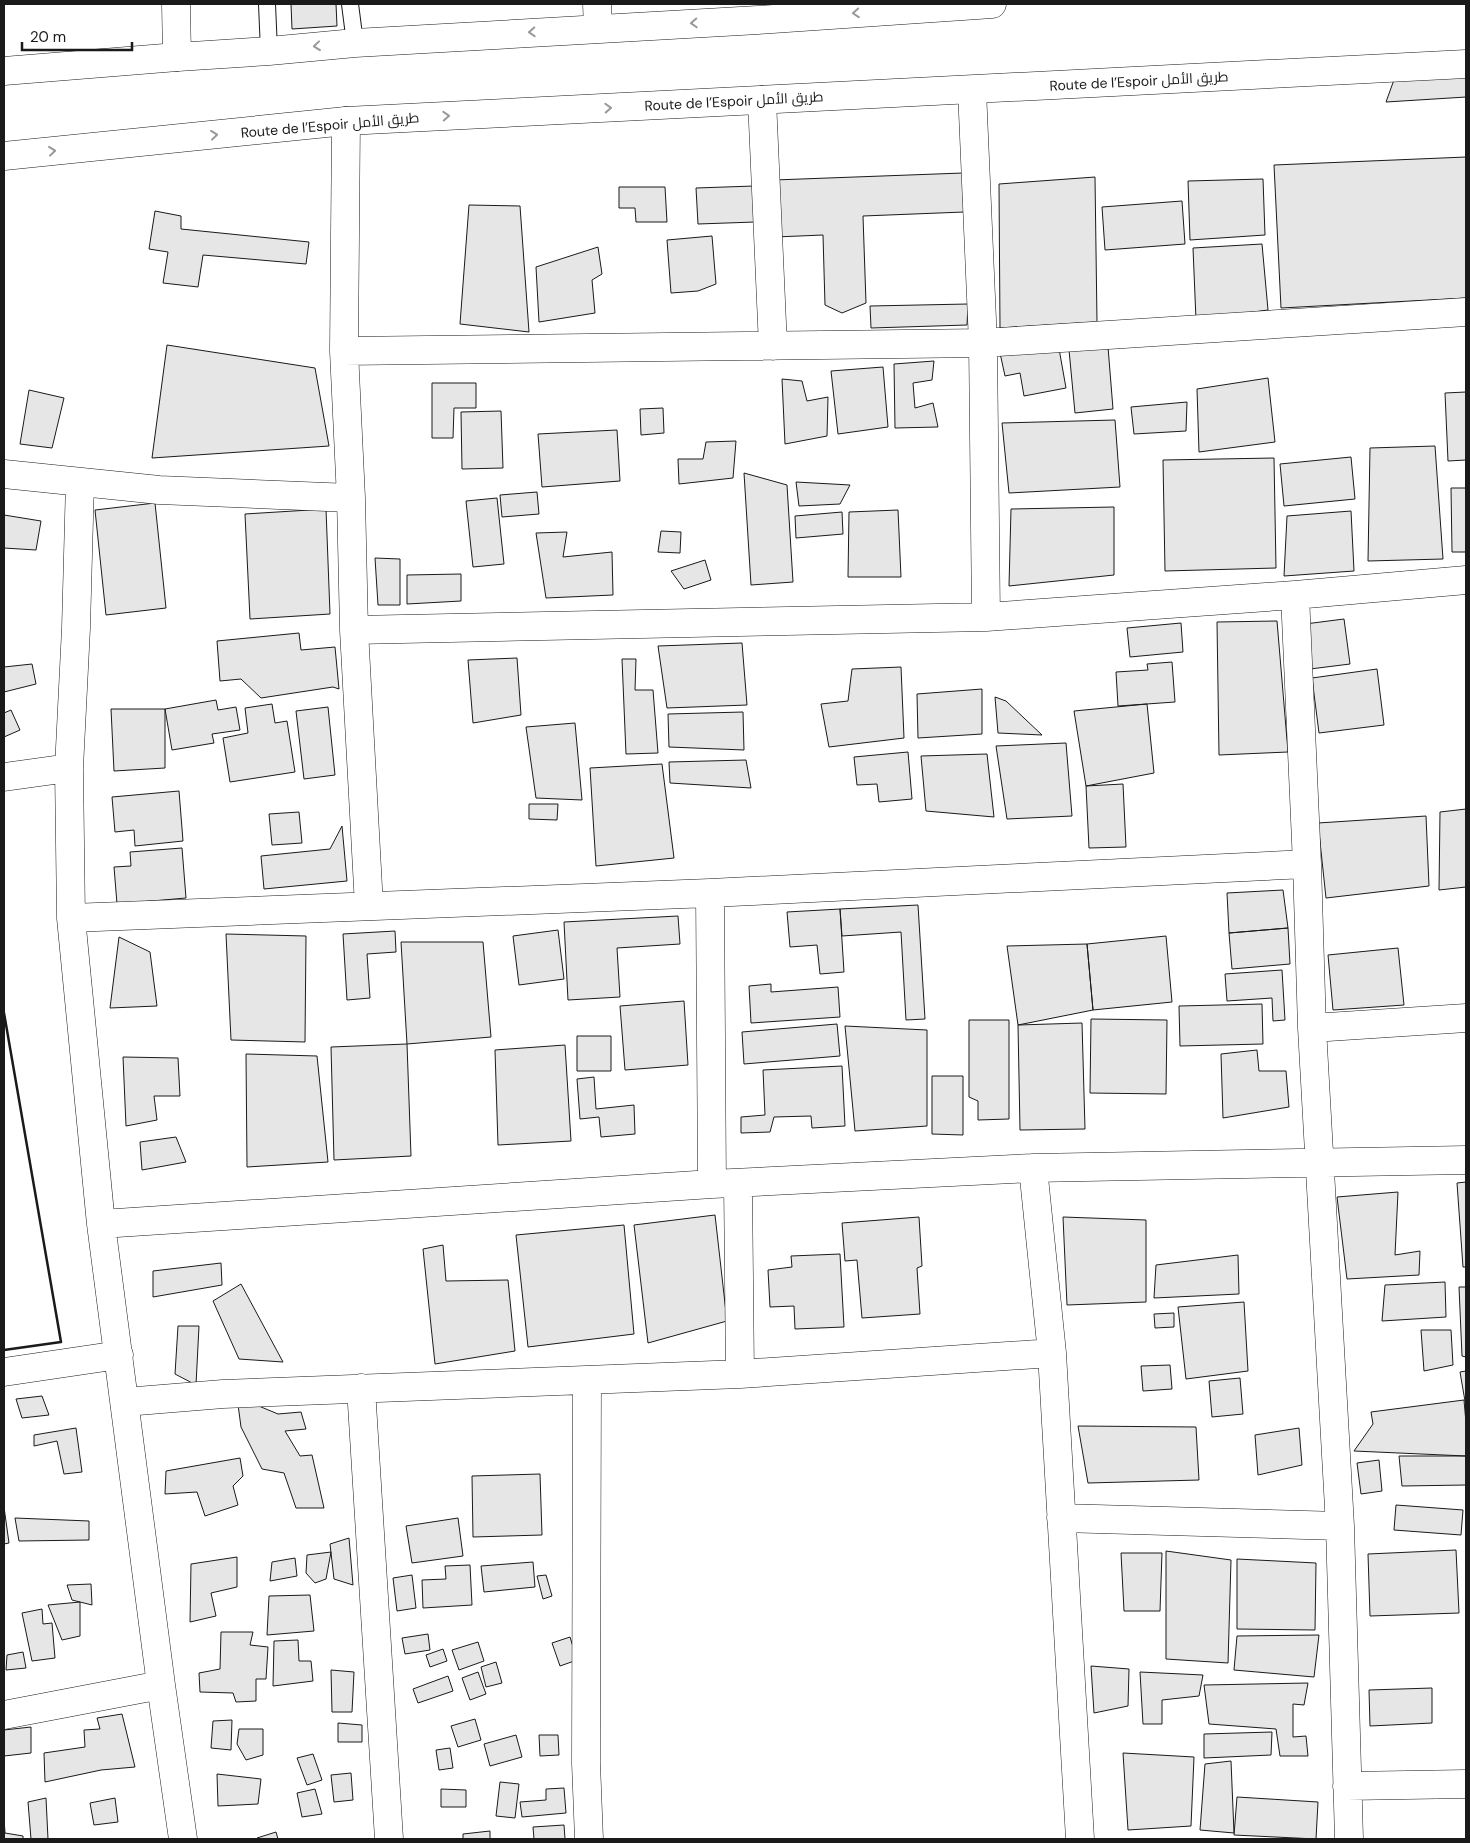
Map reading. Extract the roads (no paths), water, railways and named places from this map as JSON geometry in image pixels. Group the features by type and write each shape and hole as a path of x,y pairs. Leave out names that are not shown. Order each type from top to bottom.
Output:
{"main road":[{"path":"176,4 176,57"},
{"path":"4,71 269,51 598,16 992,4"},
{"name":"Route de l’Espoir طريق الأمل","path":"4,156 346,121 1466,64"},
{"path":"972,90 983,344 986,618"},
{"path":"762,100 773,346"},
{"path":"346,121 344,351 351,498 354,630 369,906"},
{"path":"344,351 983,344 1466,312"},
{"path":"4,474 216,493 351,498"},
{"path":"80,482 76,628 69,768 72,918 101,1224 161,1685 184,1839"},
{"path":"354,630 986,618 1466,580"},
{"path":"1295,595 1318,1164 1340,1526 1349,1839"},
{"path":"4,777 69,768"},
{"path":"72,918 710,893 1307,864"},
{"path":"710,893 725,1183 740,1374"},
{"path":"1312,1028 1466,1018"},
{"path":"101,1224 725,1183 1033,1168 1466,1160"},
{"path":"1033,1168 1052,1353 1080,1839"},
{"path":"125,1402 223,1394 740,1374 1052,1353"},
{"path":"4,1372 119,1355"},
{"path":"587,1380 586,1763 589,1839"},
{"path":"361,1388 389,1839"},
{"path":"1061,1518 1340,1526"},
{"path":"4,1715 161,1685"},
{"path":"1347,1786 1466,1784"}],"lane":[{"path":"267,4 269,51"},
{"path":"350,4 355,43"}]}
